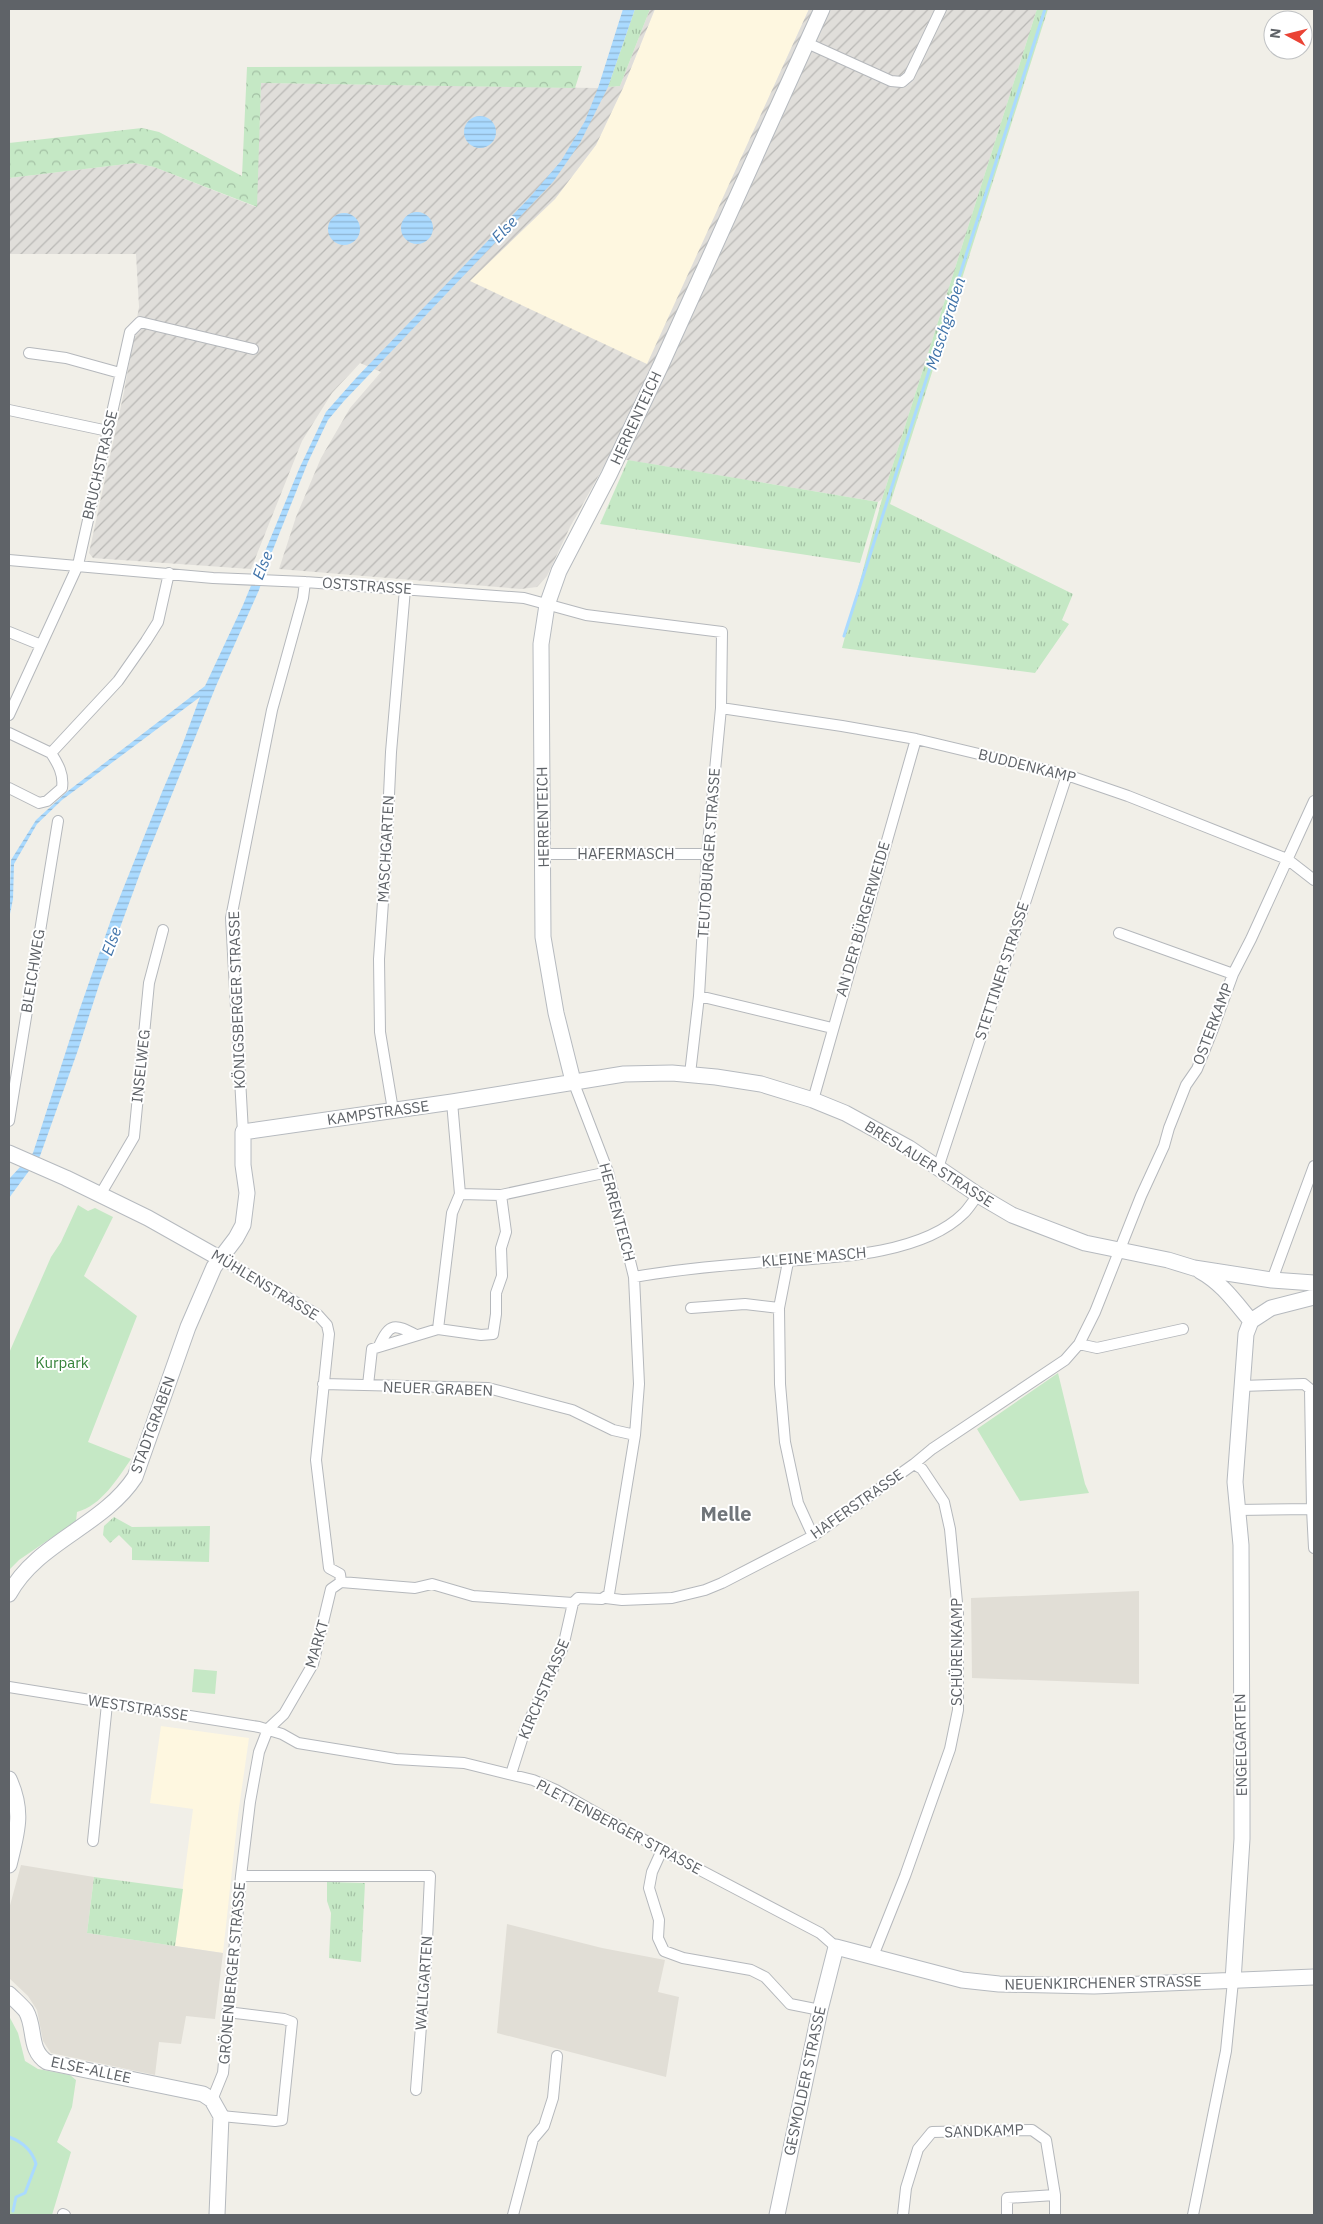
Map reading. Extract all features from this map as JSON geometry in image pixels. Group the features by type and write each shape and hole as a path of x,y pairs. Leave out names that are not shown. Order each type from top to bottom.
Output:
{"street":[{"name":"HERRENTEICH","path":"606,1598 610,1589 635,1434 639,1384 634,1278 608,1172 574,1081 556,1013 543,938 544,854 540,644 547,605 559,571 609,476 661,365 822,9"},
{"path":"807,43 891,81 902,82 910,76 940,9"},
{"name":"BRUCHSTRASSE","path":"10,710 78,565 130,332 140,322 253,348"},
{"path":"29,353 66,358 120,373"},
{"path":"9,410 108,431"},
{"name":"OSTSTRASSE","path":"9,560 524,598 586,615 722,632"},
{"path":"50,753 118,680 146,641 158,622 169,573"},
{"name":"KÖNIGSBERGER STRASSE","path":"217,1262 236,1238 243,1225 246,1209 231,918 272,710 303,598 305,582"},
{"name":"MASCHGARTEN","path":"393,1110 380,1032 379,958 391,752 405,589"},
{"path":"9,632 41,645"},
{"name":"TEUTOBURGER STRASSE","path":"690,1074 721,708 722,632"},
{"name":"BUDDENKAMP","path":"721,708 916,739 1067,775 1128,796 1287,859 1314,880"},
{"path":"9,733 50,753 62,774 62,788 47,801 39,802 9,788"},
{"name":"AN DER BÜRGERWEIDE","path":"813,1100 916,739"},
{"name":"STETTINER STRASSE","path":"938,1168 1067,775"},
{"name":"OSTERKAMP","path":"1118,1249 1164,1146 1186,1085 1196,1069 1233,974 1314,801"},
{"name":"BLEICHWEG","path":"9,1121 58,821"},
{"name":"HAFERMASCH","path":"544,854 708,854"},
{"name":"INSELWEG","path":"100,1194 134,1137 149,983 163,930"},
{"path":"1119,933 1233,974"},
{"path":"698,996 832,1028"},
{"name":"BRESLAUER STRASSE","path":"512,1092 624,1074 690,1074 761,1084 813,1100 861,1121 909,1148 978,1195 1034,1225 1085,1243 1168,1260 1194,1268 1272,1280 1314,1283"},
{"name":"KAMPSTRASSE","path":"243,1132 512,1092"},
{"path":"438,1329 452,1213 460,1194 452,1102"},
{"name":"MÜHLENSTRASSE","path":"13,1155 148,1218 217,1262 318,1315 327,1325 329,1334 316,1460 329,1568 340,1574 341,1582"},
{"path":"1272,1280 1314,1166"},
{"path":"460,1194 501,1195 608,1172"},
{"path":"373,1386 372,1349 438,1329 464,1334 493,1334 496,1314 496,1293 502,1276 502,1248 506,1232 501,1195"},
{"name":"KLEINE MASCH","path":"634,1278 703,1267 788,1262 863,1254 905,1244 949,1225 964,1213 978,1195"},
{"name":"HAFERSTRASSE","path":"606,1598 622,1600 672,1598 705,1590 813,1536 932,1449 1065,1360 1079,1344 1095,1312 1118,1249"},
{"name":"STADTGRABEN","path":"9,1594 27,1570 125,1492 134,1477 182,1343 217,1262"},
{"path":"788,1262 779,1308 780,1384 786,1442 798,1503 813,1536"},
{"name":"BRESLAUER STRASSE","path":"1194,1268 1210,1277 1228,1292 1251,1321"},
{"path":"1251,1321 1272,1308 1314,1297"},
{"path":"691,1308 745,1304 779,1308"},
{"name":"ENGELGARTEN","path":"1233,1981 1242,1839 1241,1545 1235,1482 1246,1334 1251,1321"},
{"path":"1079,1344 1097,1348 1183,1329"},
{"name":"NEUER GRABEN","path":"323,1384 488,1388 572,1410 613,1430 635,1434"},
{"path":"1241,1386 1304,1384 1310,1389 1314,1548"},
{"name":"SCHÜRENKAMP","path":"873,1956 950,1749 958,1710 958,1613 950,1529 944,1502 922,1469 914,1464"},
{"path":"1237,1510 1312,1509"},
{"path":"341,1582 415,1588 432,1584 473,1596 573,1603 578,1598 606,1598"},
{"name":"MARKT","path":"268,1729 284,1714 313,1664 331,1589 341,1582"},
{"name":"KIRCHSTRASSE","path":"511,1774 525,1730 563,1647 573,1603"},
{"name":"WESTSTRASSE","path":"9,1686 107,1704 268,1729"},
{"path":"93,1841 107,1704"},
{"name":"PLETTENBERGER STRASSE","path":"268,1729 298,1743 396,1759 464,1763 511,1774 556,1790 662,1850 820,1933 836,1947"},
{"name":"GRÖNENBERGER STRASSE","path":"212,2100 223,2073 240,1876 250,1802 259,1752 268,1729"},
{"path":"9,1778 20,1814 19,1826 9,1866"},
{"path":"662,1850 652,1872 649,1888 659,1920 658,1938 664,1951 698,1961 750,1970 765,1977 790,2004 820,2010"},
{"name":"WALLGARTEN","path":"240,1876 430,1876 426,1962 416,2090"},
{"name":"NEUENKIRCHENER STRASSE","path":"836,1947 962,1980 999,1984 1071,1986 1314,1977"},
{"name":"GESMOLDER STRASSE","path":"777,2215 820,2010 836,1947"},
{"path":"1193,2215 1226,2051 1233,1981"},
{"name":"ELSE-ALLEE","path":"9,1994 26,2011 35,2049 39,2057 47,2062 203,2094 212,2100"},
{"path":"221,2116 282,2120 292,2022 284,2019 227,2012"},
{"path":"513,2215 533,2139 544,2126 553,2098 557,2056"},
{"path":"212,2100 221,2116 217,2215"},
{"name":"SANDKAMP","path":"903,2215 906,2188 918,2149 932,2132 1032,2130 1046,2140 1055,2215"},
{"path":"1007,2215 1007,2198 1054,2195"}],"shaded area":[{"path":"650,9 655,9 623,88 596,145 555,199 470,281 647,364 809,9 1037,9 882,499 878,502 609,457 570,527 547,576 537,587 521,589 279,569 296,517 321,458 350,408 381,372 360,363 332,393 302,441 251,569 93,558 89,553 124,392 139,307 136,254 9,254 9,178 135,163 154,167 256,207 261,83 596,88 620,86"},
{"path":"655,9 809,9 648,365 469,281 555,199 596,145 623,88"},
{"path":"1139,1591 1139,1684 972,1678 971,1598"},
{"path":"161,1726 249,1738 238,1815 223,1953 175,1946 193,1809 150,1803"},
{"path":"21,1865 94,1877 87,1933 223,1953 215,2019 186,2016 181,2044 159,2042 155,2075 51,2053 43,2041 37,2010 28,1996 9,1978 9,1909"},
{"path":"507,1924 602,1948 665,1960 658,1992 679,1997 666,2077 497,2033"}],"green space":[{"path":"635,9 650,9 620,86 608,87"},
{"path":"1037,9 1048,9 890,504 1073,594 1062,620 1069,624 1035,673 842,648 882,499"},
{"path":"582,66 575,88 261,83 257,207 154,167 135,163 9,178 9,143 142,128 159,132 242,176 247,67"},
{"path":"628,460 878,502 860,563 600,524"},
{"name":"Kurpark","path":"78,1205 88,1211 95,1208 113,1217 84,1276 137,1316 88,1442 131,1459 115,1483 101,1498 86,1509 77,1512 76,1521 19,1560 9,1570 9,1353 51,1257 61,1242"},
{"path":"1058,1373 1085,1484 1089,1493 1020,1501 977,1429"},
{"path":"114,1517 132,1527 210,1526 209,1562 132,1560 132,1548 119,1535 110,1543 103,1535 104,1526"},
{"path":"194,1669 217,1671 215,1694 192,1692"},
{"path":"94,1877 183,1889 175,1946 87,1933"},
{"path":"327,1882 365,1883 361,1962 329,1958 331,1913 327,1901"},
{"path":"9,2016 18,2033 25,2061 38,2069 70,2075 76,2080 72,2107 57,2142 71,2152 52,2215 9,2215"}],"water":[{"name":"Else","path":"623,9 635,9 608,87 580,143 553,182 328,420 308,462 259,590 216,686 142,868 100,982 40,1156 9,1198 9,1179 33,1153 113,914 200,697 62,800 37,824 14,864 13,899 9,919 11,860 36,820 68,791 205,686 243,605 299,469 326,412 356,378 530,197 561,161 585,121 598,88"},
{"path":"480,116 491,121 496,132 491,143 480,148 469,143 464,132 469,121"},
{"path":"417,212 428,217 433,228 428,239 417,244 406,239 401,228 406,217"},
{"path":"344,213 355,218 360,229 355,240 344,245 333,240 328,229 333,218"}],"waterway":[{"name":"Maschgraben","path":"844,636 1045,9"},
{"path":"9,2137 19,2141 26,2147 36,2164 25,2193 16,2197 13,2211"}],"district":[{"name":"Melle","path":"726,1514"}]}
